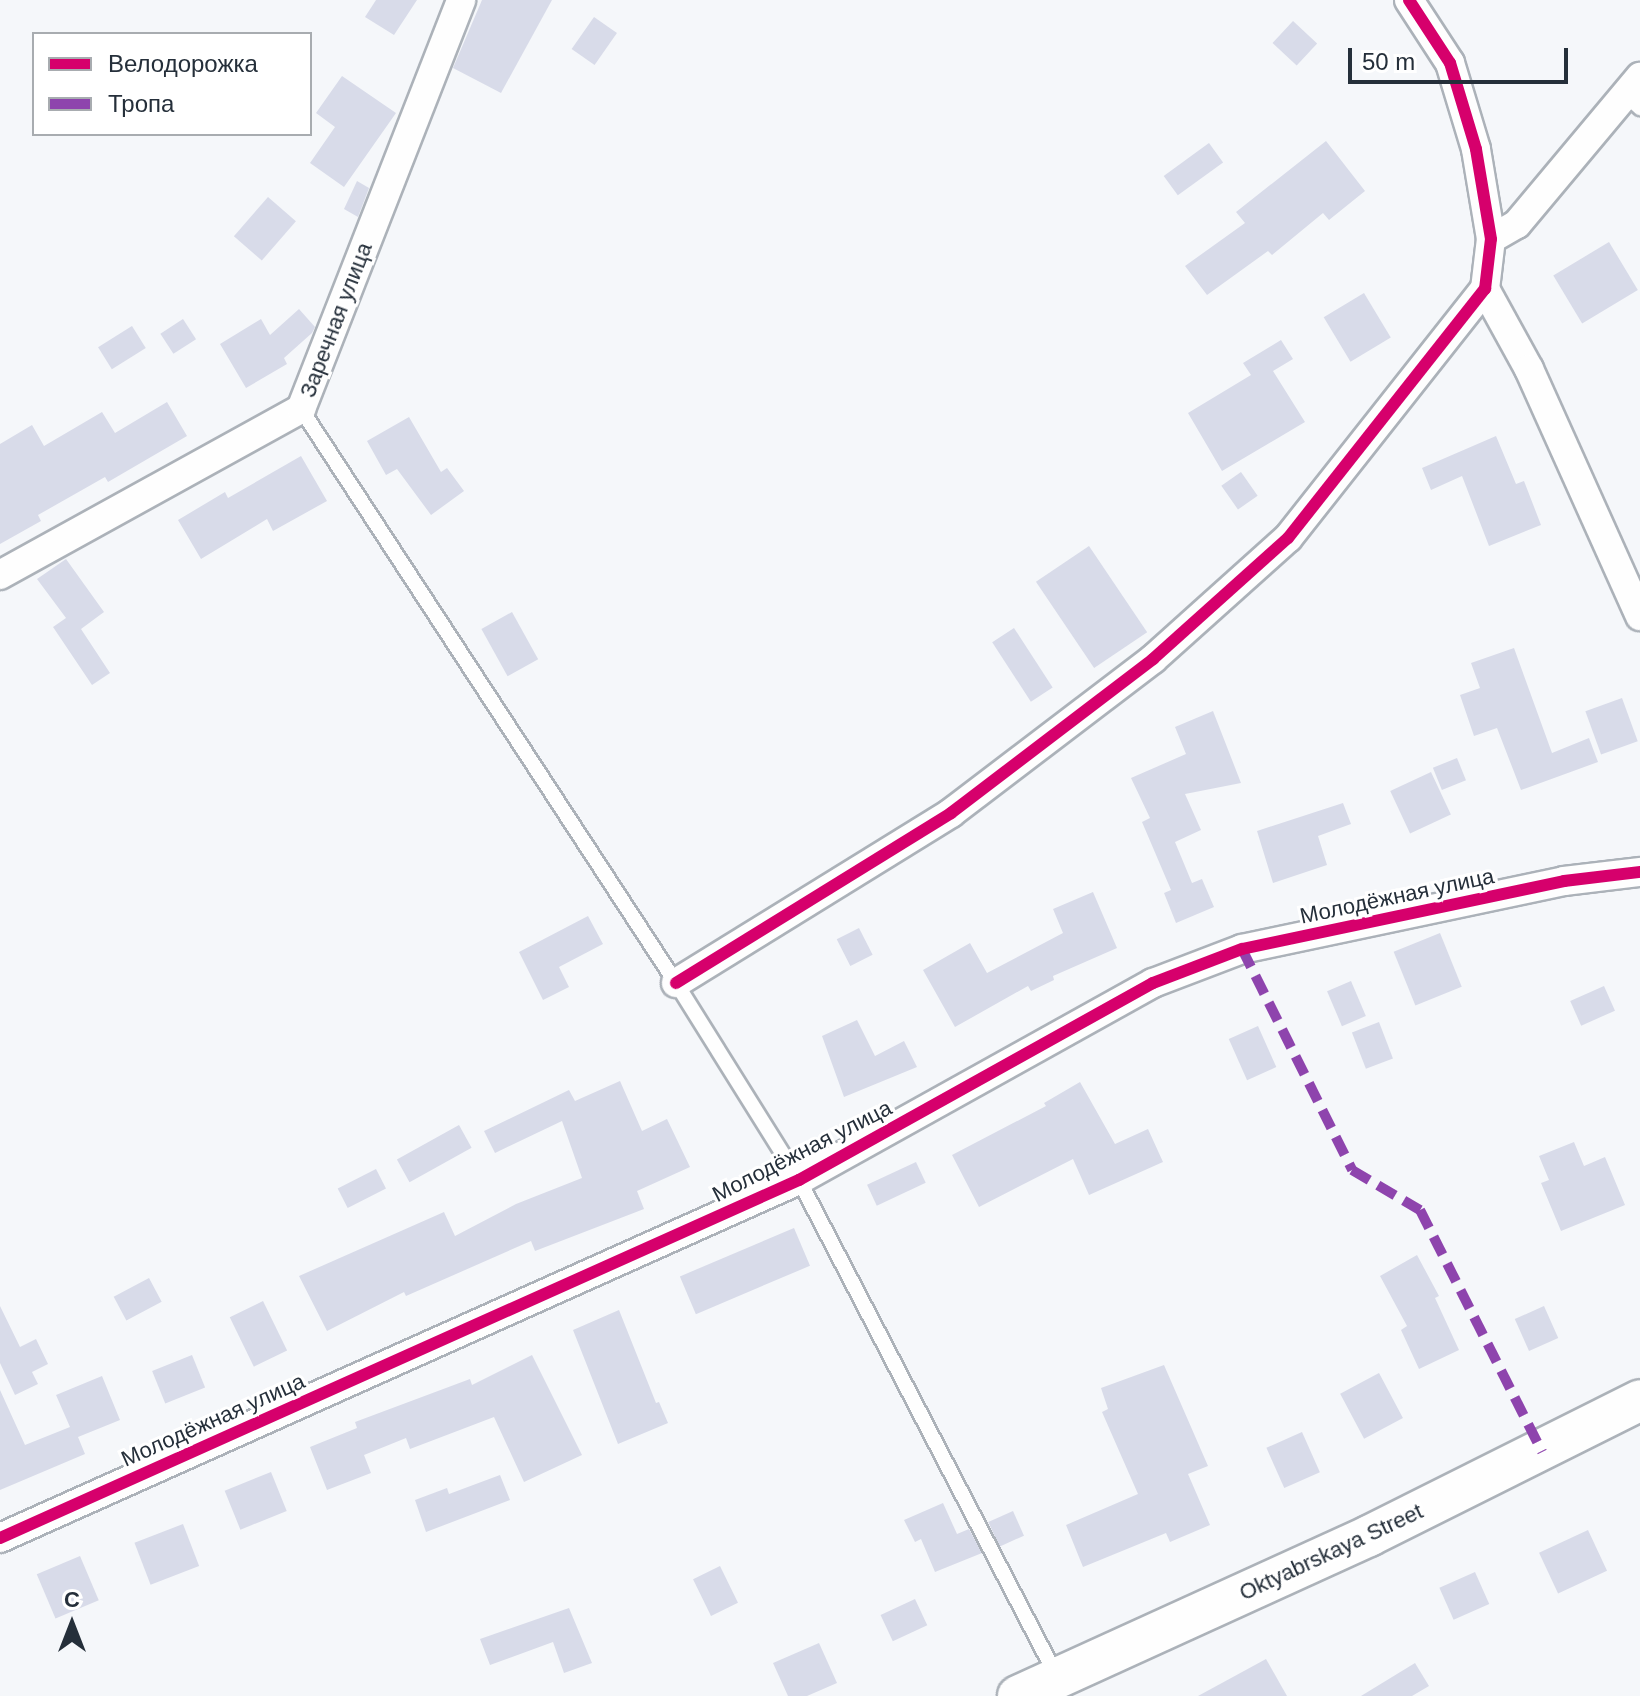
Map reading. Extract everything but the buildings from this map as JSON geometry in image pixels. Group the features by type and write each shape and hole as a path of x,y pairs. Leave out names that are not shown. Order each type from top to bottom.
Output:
{"street":[{"name":"Заречная улица","path":"0,575 301,409 461,0"},
{"path":"676,983 951,813 1153,659 1288,538 1485,289 1491,239 1476,149 1450,63 1409,0"},
{"path":"1491,239 1517,224 1635,93"},
{"path":"1485,289 1529,369 1640,616"},
{"name":"Молодёжная улица","path":"0,1538 799,1180 1153,983 1242,949 1564,881 1640,872"},
{"name":"Oktyabrskaya Street","path":"1018,1696 1369,1536 1640,1400"}],"lane":[{"path":"301,409 676,983 799,1180 1057,1677"}],"marked path":[{"path":"1242,949 1352,1170 1420,1210 1542,1452"}],"cycle path":[{"path":"676,983 951,813 1153,659 1288,538 1485,289 1491,239 1476,149 1450,63 1409,0"},
{"path":"0,1538 799,1180 1153,983 1242,949 1564,881 1640,872"}]}
